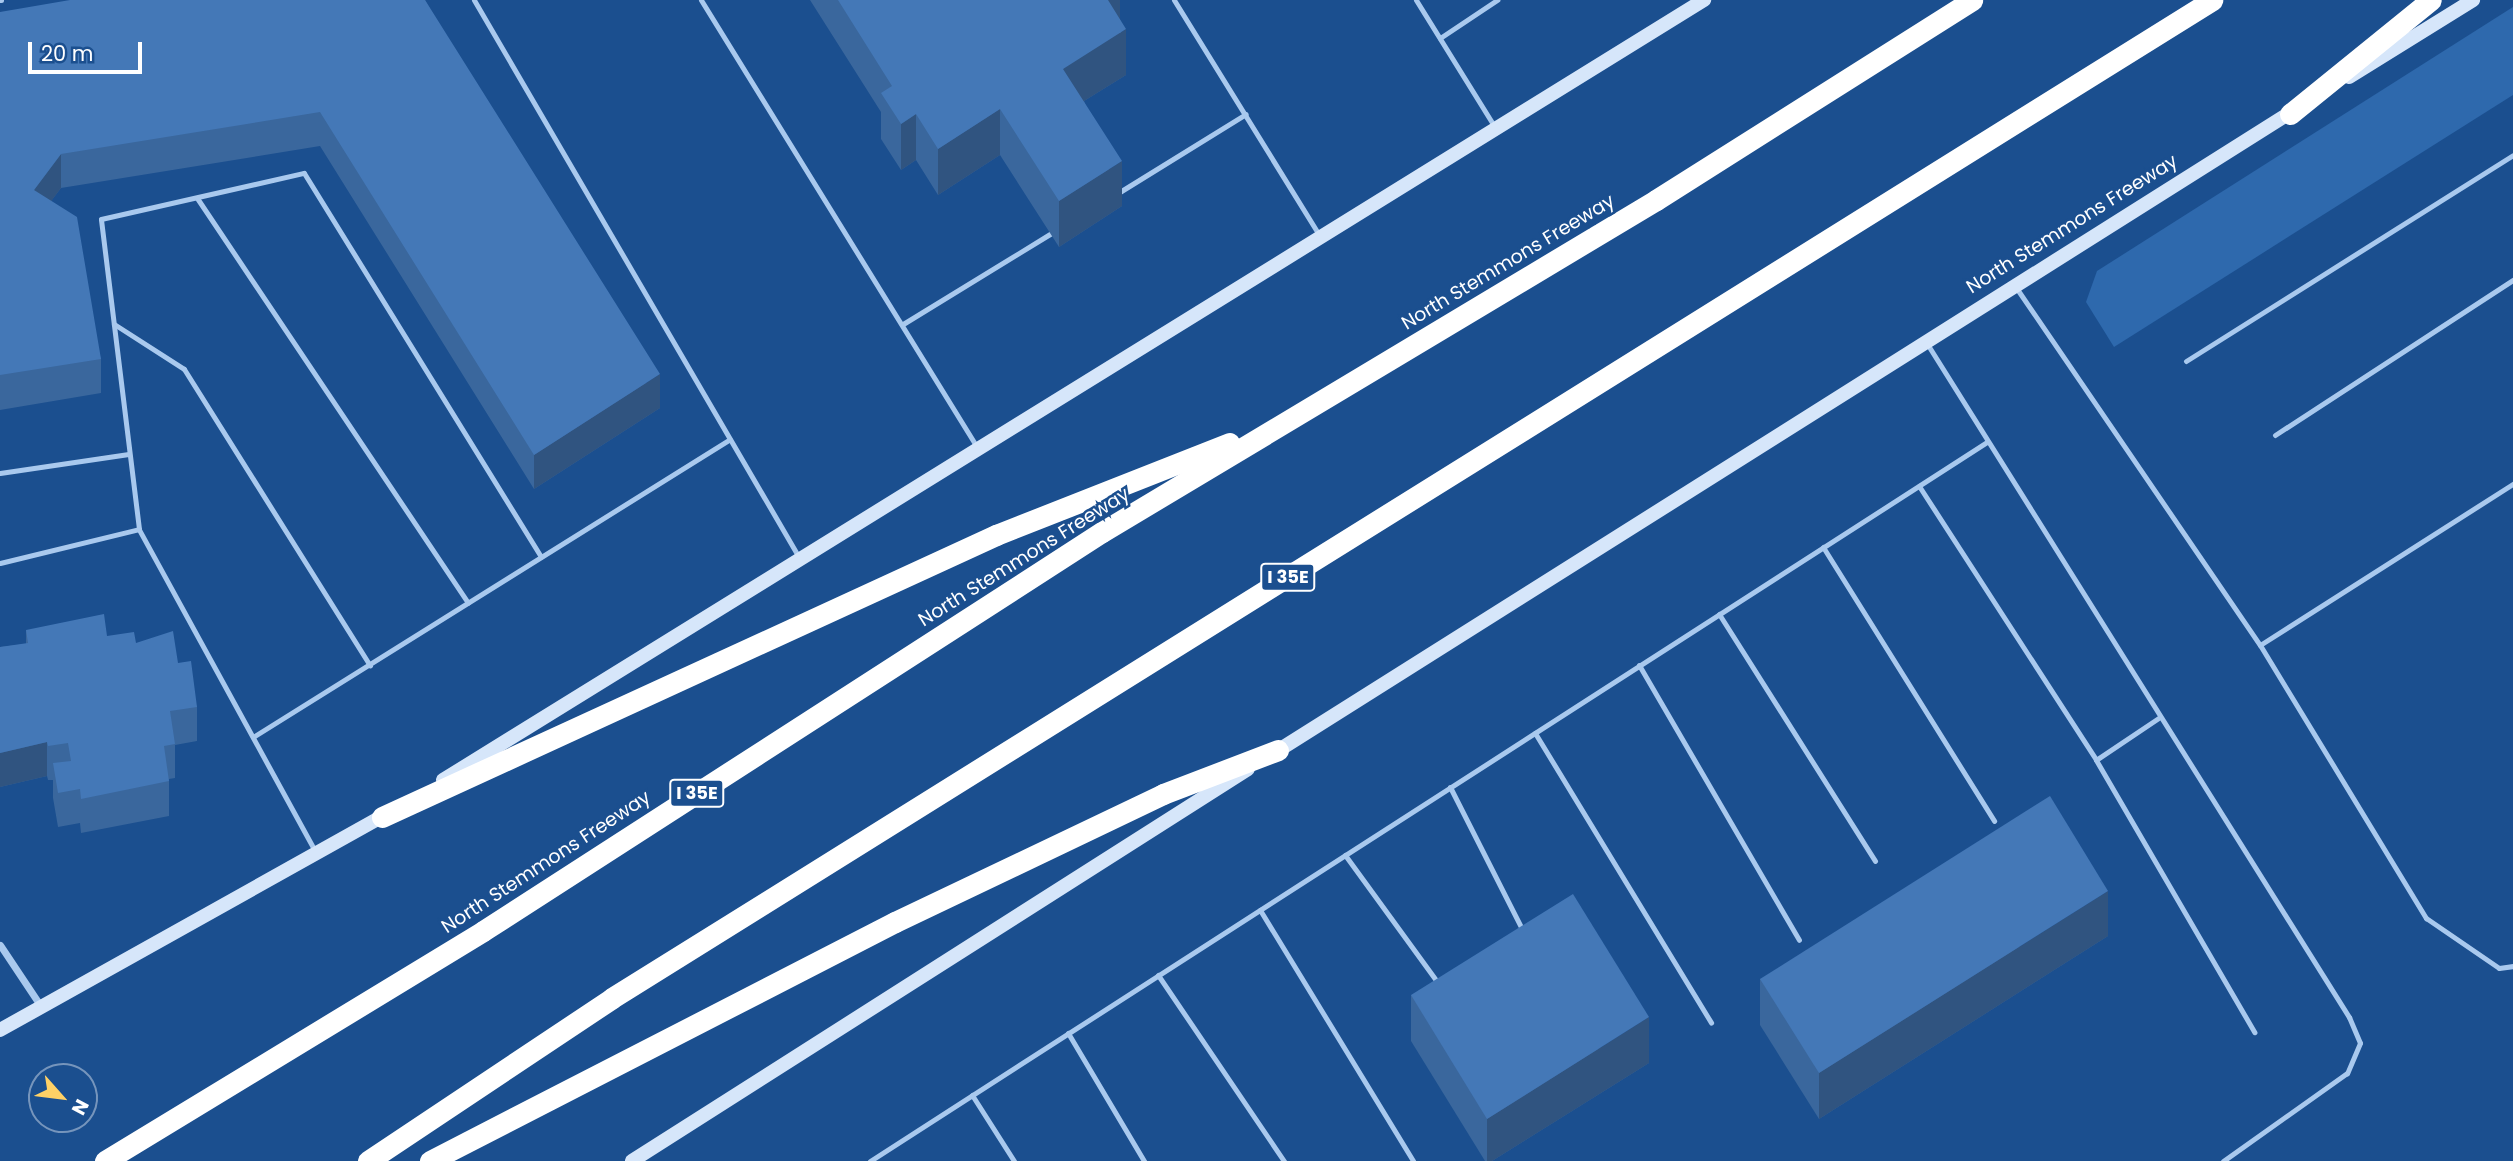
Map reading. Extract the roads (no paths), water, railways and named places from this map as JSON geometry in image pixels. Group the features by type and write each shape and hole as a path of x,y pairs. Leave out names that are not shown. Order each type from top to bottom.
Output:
{"highway":[{"name":"North Stemmons Freeway","path":"106,1161 483,931 1102,532 1656,200 1972,0"},
{"name":"I 35E","path":"368,1161 612,998 2212,0"},
{"path":"2290,114 2431,0"},
{"path":"383,817 996,535 1287,421"},
{"path":"430,1161 895,922 1163,794 1278,750"}],"main road":[{"path":"0,1030 383,817 980,452 1704,0"},
{"name":"North Stemmons Freeway","path":"632,1161 1278,750 2473,0"}],"street":[{"path":"0,945 41,1008"}],"lane":[{"path":"474,0 802,561"},
{"path":"701,0 980,452"},
{"path":"1174,0 1322,239"},
{"path":"1416,0 1496,129"},
{"path":"1440,38 1497,0"},
{"path":"1104,201 1246,114"},
{"path":"2186,361 2513,155"},
{"path":"317,853 139,529 101,219 304,173 541,557"},
{"path":"197,198 468,603"},
{"path":"903,324 1068,223"},
{"path":"2275,435 2513,280"},
{"path":"2015,286 2260,645 2426,918 2498,968 2513,966"},
{"path":"114,324 184,369 370,665"},
{"path":"1926,342 2349,1017 2360,1044 2347,1073 2223,1161"},
{"path":"253,737 730,439"},
{"path":"870,1161 880,1158 972,1095 1987,442"},
{"path":"0,473 129,454"},
{"path":"2260,645 2513,484"},
{"path":"1919,486 2096,761 2254,1032"},
{"path":"0,563 139,529"},
{"path":"1823,547 1994,821"},
{"path":"1719,614 1875,861"},
{"path":"1639,665 1799,940"},
{"path":"2096,761 2160,717"},
{"path":"1535,733 1711,1023"},
{"path":"1450,787 1524,932 1513,939"},
{"path":"1345,855 1436,985 1447,978"},
{"path":"1260,910 1413,1161"},
{"path":"1158,975 1284,1161"},
{"path":"1068,1033 1143,1161"},
{"path":"972,1095 1014,1161"}]}
